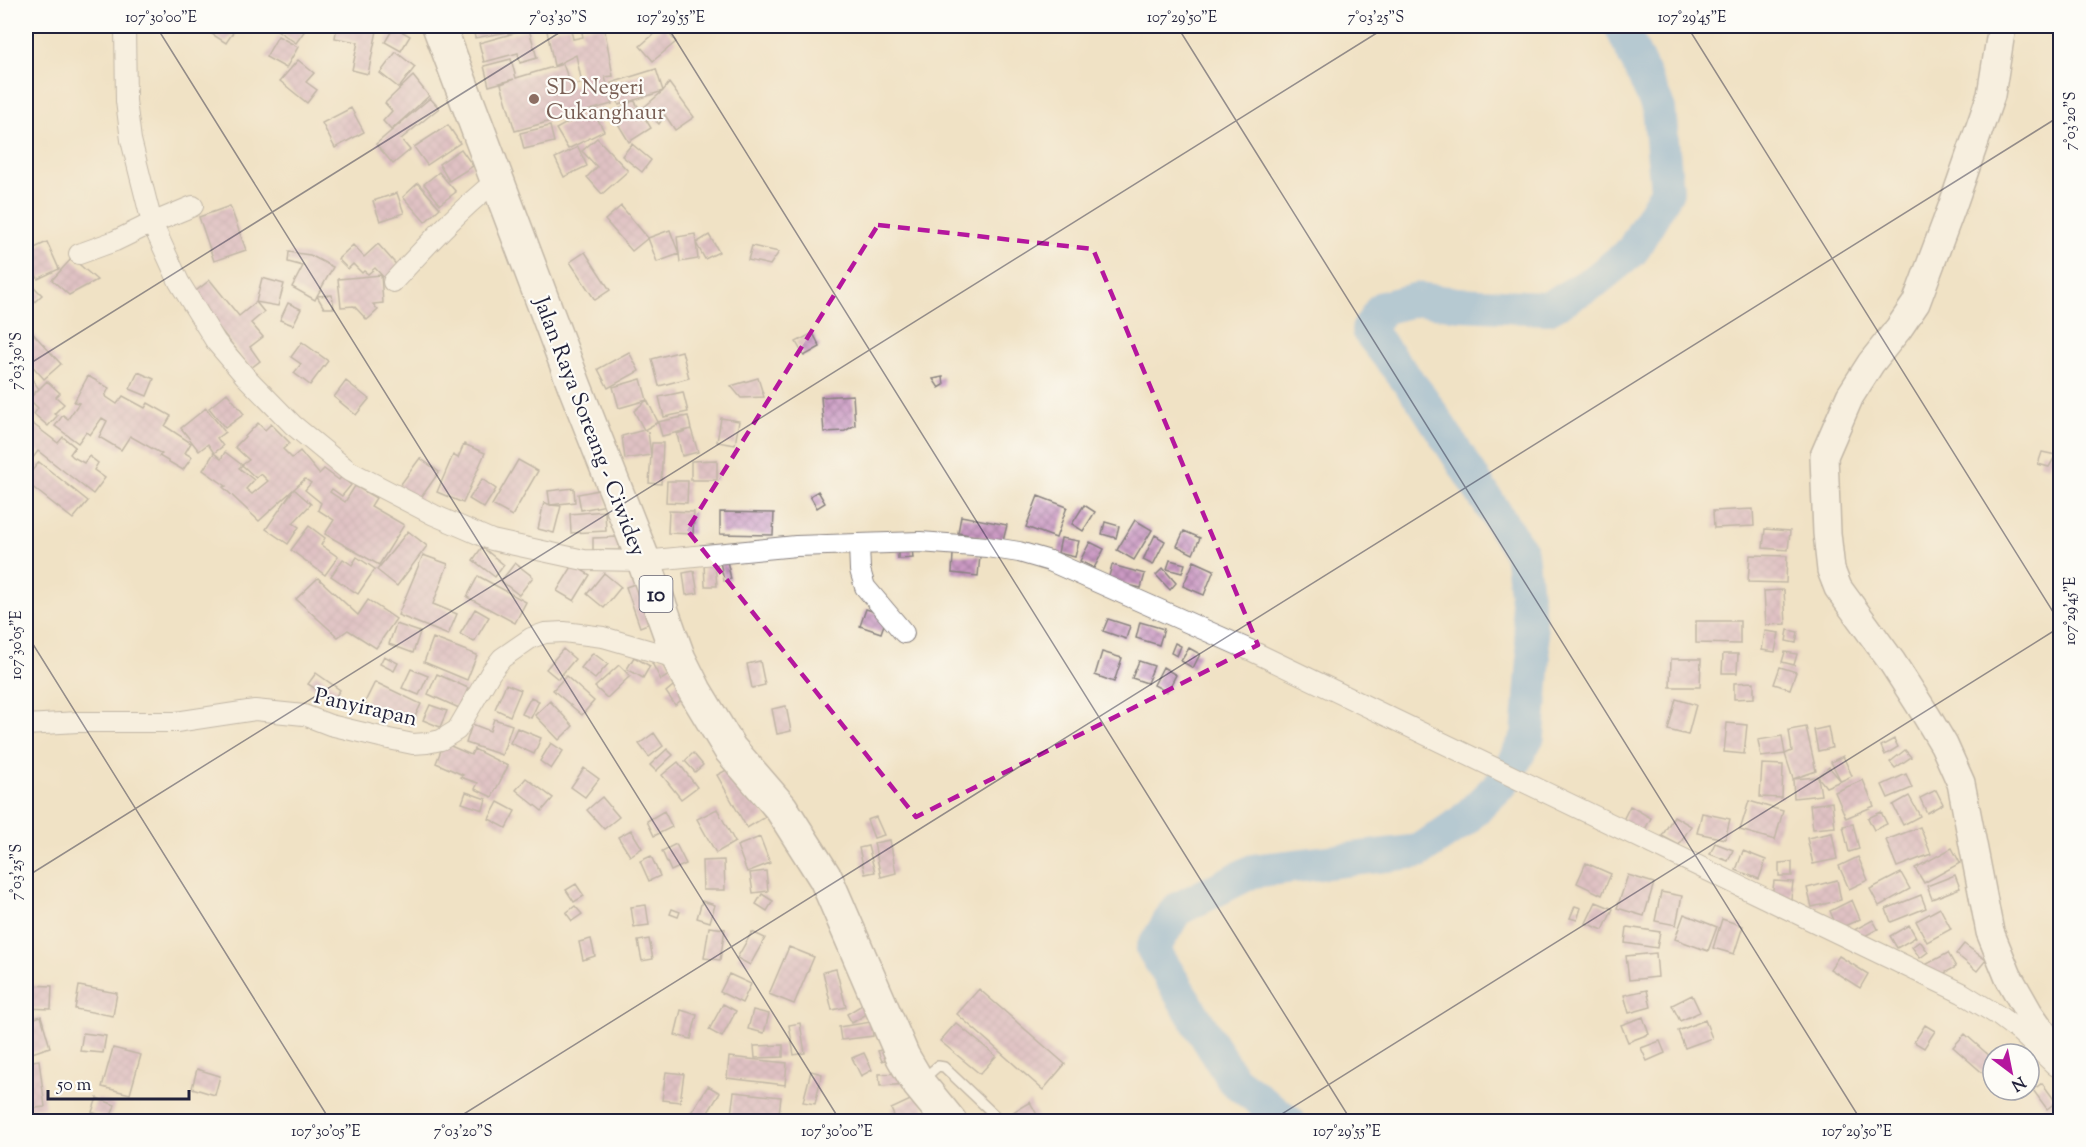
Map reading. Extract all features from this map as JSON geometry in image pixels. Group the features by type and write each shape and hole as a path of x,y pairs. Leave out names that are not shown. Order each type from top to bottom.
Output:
{"highway":[{"name":"Jalan Raya Soreang - Ciwidey","path":"439,26 644,561 679,659 695,691 730,749 782,808 826,879 903,1057 918,1084 950,1122"}],"street":[{"path":"125,26 126,101 131,140 152,223 179,282 216,342 245,376 293,425 349,471 426,511 492,540 584,560 644,561 796,546 920,542 987,547 1019,552 1050,561 1252,651 1962,993 2013,1027 2060,1065"},
{"path":"2002,26 1991,95 1916,303 1871,363 1850,396 1824,456 1827,533 1831,570 1838,588 1892,662 1954,765 1961,783 1990,932 2008,976 2060,1065"},
{"path":"393,282 433,237 465,206 497,180"},
{"path":"79,254 115,241 193,206"},
{"path":"859,544 860,570 865,587 904,633"},
{"name":"Panyirapan","path":"26,725 78,722 176,722 255,710 304,715 355,731 413,744 427,743 441,740 458,730 491,672 502,658 531,638 545,633 564,632 603,638 679,659"}],"lane":[{"path":"918,1084 938,1066 944,1066 1002,1122"}],"highlighted area":[{"path":"878,225 1093,249 1258,645 916,817 687,530"}],"building":[{"path":"219,26 227,26 234,31 226,43 212,34"},
{"path":"271,26 308,26 296,43"},
{"path":"337,26 378,26 368,74 352,70 358,42 335,38"},
{"path":"507,26 508,32 475,38 473,28"},
{"path":"570,26 573,39 583,37 581,28 604,26 613,76 605,77 612,104 515,131 501,84 514,79 489,86 484,66 511,59 516,78 563,64 571,86 582,83 576,55 554,66 547,31"},
{"path":"663,26 676,42 653,61 640,46"},
{"path":"394,27 410,36 401,51 385,42"},
{"path":"529,29 537,58 520,63 518,53 484,62 479,43"},
{"path":"278,36 298,47 286,68 266,57"},
{"path":"396,52 415,67 399,88 380,73"},
{"path":"298,60 314,73 306,82 317,90 307,103 280,81"},
{"path":"656,69 663,91 619,105 611,83"},
{"path":"413,76 429,96 391,130 383,121 392,111 385,103"},
{"path":"669,83 694,117 675,130 665,115 659,124 643,108"},
{"path":"430,98 439,108 401,139 410,150 393,164 376,144"},
{"path":"634,100 651,128 629,142 612,114"},
{"path":"351,108 364,132 335,148 322,123"},
{"path":"592,109 604,131 568,149 556,129"},
{"path":"448,125 460,143 427,165 414,147"},
{"path":"550,126 554,142 524,149 520,133"},
{"path":"597,138 628,171 602,194 587,177 597,167 582,151"},
{"path":"632,144 651,160 642,172 622,156"},
{"path":"578,147 587,166 564,177 555,158"},
{"path":"461,149 473,166 449,181 439,164"},
{"path":"439,172 456,192 440,204 424,184"},
{"path":"418,183 440,208 425,222 403,197"},
{"path":"397,193 404,213 380,221 373,201"},
{"path":"230,206 246,250 214,261 199,217"},
{"path":"621,206 648,238 632,251 605,220"},
{"path":"670,230 679,254 657,262 648,238"},
{"path":"695,234 698,259 680,262 677,237"},
{"path":"709,235 719,252 705,259 696,243"},
{"path":"47,242 59,269 38,279 26,252"},
{"path":"378,244 401,270 388,282 375,268 368,274 364,271 362,273 353,264 348,269 338,259 353,245 364,257"},
{"path":"752,246 779,252 770,265 748,260"},
{"path":"289,252 310,255 333,267 315,300 292,287 303,266 288,262"},
{"path":"585,252 610,290 595,300 570,262"},
{"path":"72,258 97,280 69,295 52,280"},
{"path":"381,275 383,303 373,304 378,310 367,320 354,306 341,307 338,279"},
{"path":"262,278 284,284 278,306 256,302"},
{"path":"26,279 42,295 26,310"},
{"path":"210,280 239,316 256,302 264,312 251,323 263,337 250,347 260,361 251,368 192,294"},
{"path":"332,295 334,308 324,308 317,296"},
{"path":"288,303 301,309 293,325 280,320"},
{"path":"26,310 32,317 26,323"},
{"path":"28,328 61,364 44,379 26,359 26,331"},
{"path":"813,333 820,347 804,356 796,342"},
{"path":"302,342 328,361 310,385 294,373 301,364 291,357"},
{"path":"682,351 689,378 659,386 652,359"},
{"path":"629,352 639,371 608,388 598,369"},
{"path":"26,371 39,389 26,399"},
{"path":"138,372 154,379 147,396 130,389"},
{"path":"88,376 109,388 105,396 117,404 123,396 145,408 148,403 171,416 165,426 191,443 185,453 192,457 183,470 159,456 162,454 130,436 121,450 99,437 107,421 102,418 90,435 86,432 78,443 55,426 63,415 68,419 79,403 74,402"},
{"path":"943,377 944,385 939,388 933,379"},
{"path":"758,378 764,397 741,398 731,386"},
{"path":"641,379 647,400 619,408 613,387"},
{"path":"47,381 60,393 56,397 64,404 54,414 57,416 48,426 34,414 38,408 29,399"},
{"path":"346,381 369,399 356,415 334,397"},
{"path":"683,392 688,412 664,417 659,397"},
{"path":"227,393 244,414 225,428 209,408"},
{"path":"853,395 855,425 845,431 824,432 821,397"},
{"path":"647,400 658,422 644,430 634,411"},
{"path":"206,408 225,432 217,438 223,446 214,453 208,444 199,451 181,428"},
{"path":"688,416 691,429 662,436 658,422"},
{"path":"721,418 739,421 735,445 717,442"},
{"path":"258,423 265,430 271,424 290,443 283,449 292,458 300,451 319,474 324,469 339,480 341,477 351,485 342,496 332,489 330,492 345,502 355,486 376,498 371,506 404,525 379,565 325,534 334,520 318,510 321,503 305,490 311,483 305,479 259,521 223,487 226,486 203,470 214,453 221,459 225,452 242,465 249,460 235,447","holes":["242,465 256,478 261,474 268,481 252,494 246,489 254,480 239,468"]},
{"path":"33,424 58,443 63,437 75,447 70,454 73,457 84,463 89,456 98,463 94,470 105,478 93,494 38,451 26,467 26,433"},
{"path":"691,429 698,452 682,456 677,434"},
{"path":"644,430 648,432 651,455 625,459 622,436"},
{"path":"652,443 663,443 661,484 649,483"},
{"path":"464,444 485,453 463,503 437,492 453,455 458,458"},
{"path":"2042,452 2056,455 2049,467 2038,464"},
{"path":"420,458 439,472 418,502 398,488"},
{"path":"518,460 538,471 512,516 492,505"},
{"path":"717,460 717,480 691,480 691,461"},
{"path":"39,462 88,501 73,519 26,482 26,478"},
{"path":"482,479 496,489 484,508 469,499"},
{"path":"667,481 688,481 687,503 666,502"},
{"path":"574,488 575,502 550,505 548,491"},
{"path":"294,489 311,504 293,523 299,527 288,544 266,529"},
{"path":"604,489 607,505 581,510 578,494"},
{"path":"818,491 825,503 817,508 810,496"},
{"path":"1038,496 1067,507 1056,538 1026,527"},
{"path":"544,502 561,506 554,533 538,529"},
{"path":"1084,505 1095,512 1083,531 1072,524"},
{"path":"1753,509 1754,526 1714,528 1713,511"},
{"path":"605,511 606,531 571,533 570,514"},
{"path":"669,511 694,512 693,534 668,533"},
{"path":"720,512 774,513 773,535 720,534"},
{"path":"961,516 1007,525 1003,541 958,533"},
{"path":"1135,520 1152,530 1134,560 1117,550"},
{"path":"1105,522 1119,526 1116,538 1102,534"},
{"path":"309,526 325,538 321,545 338,557 325,575 291,550"},
{"path":"1765,529 1790,531 1788,550 1763,548"},
{"path":"408,531 427,546 397,586 377,570"},
{"path":"1184,531 1200,538 1193,554 1177,546"},
{"path":"1155,535 1165,541 1153,565 1143,560"},
{"path":"619,537 619,550 593,550 593,538"},
{"path":"1061,538 1079,541 1075,557 1058,553"},
{"path":"1090,542 1104,549 1094,568 1080,561"},
{"path":"482,547 504,565 495,577 473,560"},
{"path":"898,547 912,547 913,558 898,559"},
{"path":"953,554 980,556 978,576 952,573"},
{"path":"423,555 448,564 433,604 457,614 448,635 398,615"},
{"path":"1750,555 1787,556 1786,583 1748,582"},
{"path":"357,557 375,569 358,594 331,576 343,559 352,565"},
{"path":"1170,560 1185,564 1182,573 1167,569"},
{"path":"727,561 731,579 724,581 720,562"},
{"path":"1194,561 1214,570 1204,595 1183,586"},
{"path":"515,563 533,577 519,595 501,581"},
{"path":"704,563 715,563 717,586 705,586"},
{"path":"573,565 590,575 574,601 557,591"},
{"path":"1112,565 1145,574 1141,588 1108,580"},
{"path":"1163,568 1176,583 1170,590 1156,575"},
{"path":"694,571 698,593 686,595 683,573"},
{"path":"604,573 621,587 604,608 587,594"},
{"path":"478,576 526,602 515,623 467,597"},
{"path":"318,578 358,615 368,600 396,619 376,648 348,630 338,637 296,599"},
{"path":"643,581 657,620 640,627 626,587"},
{"path":"1784,590 1786,624 1766,625 1764,591"},
{"path":"475,609 489,617 474,642 460,634"},
{"path":"866,609 887,616 881,633 860,626"},
{"path":"1108,619 1130,626 1126,639 1103,631"},
{"path":"1696,621 1740,621 1740,644 1696,643"},
{"path":"1140,622 1164,629 1159,645 1136,638"},
{"path":"396,624 420,632 413,653 389,644"},
{"path":"1788,630 1798,632 1796,643 1786,641"},
{"path":"1765,631 1779,633 1775,652 1762,650"},
{"path":"433,638 477,655 467,680 424,662"},
{"path":"1175,643 1181,646 1177,656 1171,653"},
{"path":"1189,648 1200,654 1193,668 1181,661"},
{"path":"563,649 575,659 558,679 546,669"},
{"path":"1102,652 1122,658 1114,682 1095,675"},
{"path":"1785,652 1797,654 1794,665 1782,662"},
{"path":"593,653 608,664 595,679 581,668"},
{"path":"1723,654 1738,654 1737,673 1722,673"},
{"path":"384,656 398,663 394,671 380,664"},
{"path":"665,656 674,672 661,680 652,663"},
{"path":"634,657 650,666 643,678 627,669"},
{"path":"1671,659 1701,659 1700,687 1670,687"},
{"path":"760,661 765,685 752,688 747,664"},
{"path":"1139,661 1154,666 1147,683 1132,678"},
{"path":"619,665 630,676 607,698 595,687"},
{"path":"1163,667 1176,675 1167,692 1154,685"},
{"path":"1780,667 1796,672 1790,689 1774,684"},
{"path":"411,669 428,676 419,695 402,688"},
{"path":"316,673 340,690 333,700 308,684"},
{"path":"437,674 468,688 459,708 428,694"},
{"path":"566,676 594,701 582,715 553,690"},
{"path":"679,681 689,694 675,705 666,692"},
{"path":"375,682 421,704 410,727 364,704"},
{"path":"1754,682 1754,698 1734,699 1734,683"},
{"path":"506,684 521,690 510,716 495,709"},
{"path":"531,697 539,701 531,718 522,714"},
{"path":"1676,699 1696,705 1688,735 1668,730"},
{"path":"550,701 573,726 559,740 535,715"},
{"path":"430,705 447,711 440,727 423,720"},
{"path":"786,706 791,731 777,734 772,709"},
{"path":"494,719 512,725 502,755 466,743 472,724 490,731"},
{"path":"1727,723 1747,725 1744,754 1724,752"},
{"path":"1806,727 1816,771 1793,779 1785,754 1792,751 1789,730"},
{"path":"1828,727 1832,748 1818,751 1814,730"},
{"path":"517,728 541,738 534,754 510,743"},
{"path":"654,733 663,746 649,757 639,744"},
{"path":"1782,736 1785,754 1761,757 1758,740"},
{"path":"1894,739 1898,747 1885,755 1881,746"},
{"path":"444,743 471,755 474,749 508,766 492,797 475,789 478,783 460,777 463,775 436,763"},
{"path":"551,743 563,751 551,769 540,761"},
{"path":"667,749 673,755 656,771 650,765"},
{"path":"1905,750 1911,757 1895,768 1890,762"},
{"path":"693,753 703,765 695,772 685,761"},
{"path":"1843,756 1852,776 1841,781 1831,762"},
{"path":"678,762 697,787 681,799 662,775"},
{"path":"1762,764 1783,765 1782,798 1760,797"},
{"path":"736,765 765,817 747,828 717,775"},
{"path":"1829,767 1841,781 1826,787 1818,777"},
{"path":"584,768 599,779 585,797 571,787"},
{"path":"1906,774 1912,788 1888,798 1882,785"},
{"path":"1818,777 1821,795 1794,798 1793,779"},
{"path":"526,778 553,798 542,811 516,790"},
{"path":"1863,780 1874,806 1846,818 1835,792"},
{"path":"1936,790 1943,804 1927,813 1920,798"},
{"path":"466,792 486,799 483,810 462,803"},
{"path":"1909,796 1920,816 1903,825 1893,805"},
{"path":"602,797 619,817 604,829 587,810"},
{"path":"1749,801 1783,811 1775,840 1740,830"},
{"path":"498,802 515,811 506,828 489,819"},
{"path":"1832,802 1835,827 1813,829 1810,805"},
{"path":"1630,806 1651,818 1643,833 1622,822"},
{"path":"717,809 735,842 716,853 697,819"},
{"path":"664,811 672,827 654,836 647,821"},
{"path":"1881,812 1887,824 1874,830 1868,818"},
{"path":"1702,813 1730,819 1725,839 1697,833"},
{"path":"1674,816 1691,826 1679,845 1662,836"},
{"path":"876,817 884,835 874,838 867,820"},
{"path":"1853,824 1859,849 1849,852 1843,826"},
{"path":"1920,827 1931,854 1897,867 1886,840"},
{"path":"631,830 642,848 630,856 618,837"},
{"path":"1832,833 1837,859 1813,864 1807,838"},
{"path":"760,837 770,863 747,872 737,846"},
{"path":"890,840 896,873 881,877 874,843"},
{"path":"1715,843 1733,850 1728,861 1710,854"},
{"path":"676,844 686,864 671,871 662,851"},
{"path":"868,846 875,872 865,874 859,848"},
{"path":"1952,848 1960,863 1924,883 1915,868"},
{"path":"1743,851 1766,860 1759,879 1736,870"},
{"path":"651,856 660,876 649,881 640,861"},
{"path":"1858,857 1868,880 1849,889 1839,866"},
{"path":"724,860 725,890 703,890 702,861"},
{"path":"1792,862 1792,876 1779,876 1779,863"},
{"path":"1586,863 1611,874 1602,895 1577,883"},
{"path":"766,871 768,891 753,893 750,873"},
{"path":"1901,873 1910,889 1879,906 1870,889"},
{"path":"1628,875 1654,883 1644,916 1617,908"},
{"path":"1955,875 1960,888 1932,899 1927,886"},
{"path":"1837,880 1841,900 1812,907 1807,888"},
{"path":"1774,881 1793,882 1791,899 1772,897"},
{"path":"576,884 584,896 574,902 566,890"},
{"path":"1661,892 1682,896 1676,925 1655,921"},
{"path":"762,894 773,901 767,911 756,904"},
{"path":"1921,895 1926,908 1891,922 1886,909"},
{"path":"1852,900 1860,919 1838,929 1830,911"},
{"path":"702,901 715,905 710,922 697,918"},
{"path":"1596,902 1613,909 1603,930 1586,923"},
{"path":"646,905 649,925 634,927 631,907"},
{"path":"575,906 582,914 572,921 566,913"},
{"path":"1575,906 1581,908 1577,920 1570,918"},
{"path":"1940,908 1951,929 1927,942 1916,921"},
{"path":"672,909 680,912 678,917 670,914"},
{"path":"1684,914 1717,927 1708,951 1675,939"},
{"path":"1722,919 1743,926 1734,954 1713,948"},
{"path":"1873,920 1878,929 1859,939 1854,930"},
{"path":"1909,925 1916,937 1897,948 1890,936"},
{"path":"709,927 725,929 720,960 704,958"},
{"path":"1627,927 1660,932 1657,948 1625,943"},
{"path":"752,932 765,938 750,965 737,958"},
{"path":"591,939 595,956 583,960 579,942"},
{"path":"649,939 653,959 642,961 638,941"},
{"path":"1920,941 1928,952 1920,958 1912,947"},
{"path":"1964,944 1986,960 1977,971 1956,954"},
{"path":"789,947 814,957 794,1004 769,994"},
{"path":"1656,953 1658,977 1629,980 1626,956"},
{"path":"1948,953 1956,967 1935,978 1927,964"},
{"path":"1839,956 1868,974 1860,988 1830,969"},
{"path":"836,969 846,1007 832,1010 823,972"},
{"path":"729,974 751,984 742,1003 720,992"},
{"path":"26,985 52,986 51,1009 26,1008"},
{"path":"79,986 117,993 113,1016 75,1009"},
{"path":"979,989 1065,1064 1043,1090 957,1014"},
{"path":"1647,990 1651,1007 1629,1013 1624,995"},
{"path":"1692,995 1700,1012 1680,1021 1672,1005"},
{"path":"870,1000 875,1009 852,1023 847,1014"},
{"path":"723,1004 736,1011 722,1037 709,1030"},
{"path":"681,1010 697,1015 691,1039 675,1035"},
{"path":"753,1010 769,1014 764,1033 748,1029"},
{"path":"41,1016 50,1047 29,1054 26,1042 26,1021"},
{"path":"1643,1017 1649,1034 1628,1042 1621,1025"},
{"path":"1705,1020 1712,1038 1685,1048 1678,1031"},
{"path":"871,1022 873,1036 841,1040 839,1027"},
{"path":"800,1023 805,1053 794,1055 789,1025"},
{"path":"956,1023 996,1056 980,1074 940,1041"},
{"path":"1925,1025 1935,1031 1924,1048 1914,1042"},
{"path":"83,1033 106,1036 103,1053 80,1051"},
{"path":"1965,1034 1981,1048 1981,1072 1953,1047"},
{"path":"1660,1041 1665,1053 1647,1061 1641,1048"},
{"path":"783,1045 783,1057 755,1058 754,1046"},
{"path":"895,1045 899,1055 882,1061 878,1051"},
{"path":"113,1048 141,1055 130,1094 102,1087"},
{"path":"864,1053 872,1070 861,1076 852,1058"},
{"path":"729,1057 787,1063 785,1085 727,1078"},
{"path":"39,1060 45,1107 26,1109 26,1062"},
{"path":"197,1069 220,1076 215,1095 192,1088"},
{"path":"811,1071 822,1074 815,1104 803,1102"},
{"path":"666,1072 684,1074 680,1102 662,1100"},
{"path":"908,1073 909,1084 880,1086 879,1074"},
{"path":"2041,1084 2056,1102 2047,1109 2041,1101"},
{"path":"708,1086 720,1093 702,1122 685,1122"},
{"path":"734,1092 781,1097 778,1122 730,1122"},
{"path":"919,1096 931,1122 897,1122 891,1109"},
{"path":"97,1098 115,1105 110,1119 92,1112"},
{"path":"1030,1102 1041,1122 1018,1122 1013,1112"},
{"path":"648,1114 657,1122 642,1122"},
{"path":"838,1117 839,1122 819,1122 819,1118"}],"waterway":[{"path":"1289,1122 1233,1080 1153,949 1176,910 1253,871 1419,851 1463,821 1503,782 1528,736 1534,658 1521,553 1422,399 1368,330 1382,308 1418,299 1458,304 1548,308 1595,281 1632,251 1667,191 1659,109 1621,26"}],"place":[{"name":"SD Negeri Cukanghaur","path":"534,99"}]}
